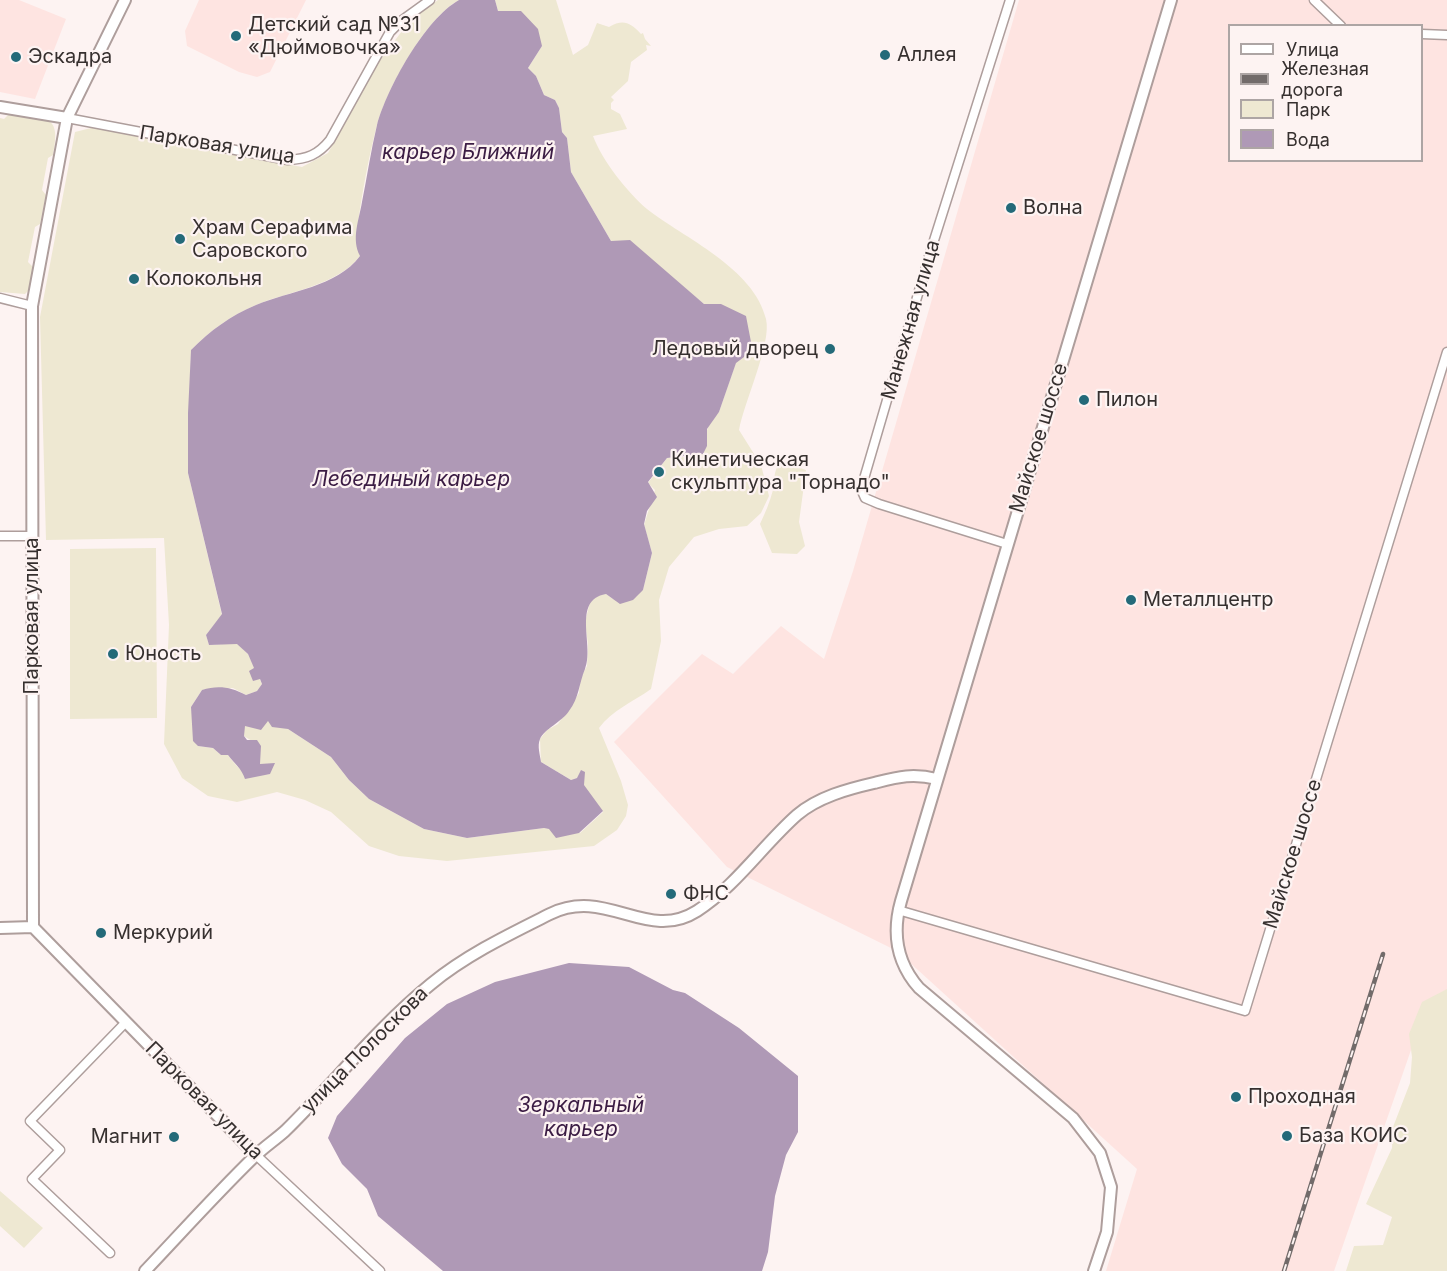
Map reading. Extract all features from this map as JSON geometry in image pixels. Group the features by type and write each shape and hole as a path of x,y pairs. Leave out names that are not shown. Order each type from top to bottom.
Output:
{"street":[{"name":"Парковая улица","path":"125,0 67,118 32,306 33,927 256,1155 380,1271"},
{"name":"Парковая улица","path":"0,107 288,160 310,158 322,150 330,140 390,32 430,0"},
{"name":"Манежная улица","path":"1007,544 879,504 865,498 861,489 930,254 1010,0"},
{"name":"Майское шоссе","path":"1094,1271 1107,1232 1111,1187 1100,1153 1073,1118 939,1007 910,978 895,938 898,910 1171,0"},
{"path":"1314,0 1339,24"},
{"path":"1423,34 1447,35"},
{"path":"0,298 32,306"},
{"name":"Майское шоссе","path":"898,910 1245,1011 1447,352"},
{"path":"0,536 32,536"},
{"name":"улица Полоскова","path":"145,1271 256,1155 285,1131 404,1007 433,982 473,956 553,913 576,904 606,908 654,921 664,922 683,918 708,902 799,813 833,794 917,774 937,779"},
{"path":"0,927 33,927"},
{"path":"110,1253 32,1179 60,1150 30,1121 126,1022"}],"shaded area":[{"path":"0,0 19,0 66,19 35,99 0,92"},
{"name":"Детский сад №31 «Дюймовочка»","path":"199,0 306,0 270,72 257,77 239,72 187,46 185,31"},
{"path":"1019,0 1447,0 1447,1022 1411,1050 1334,1271 1106,1271 1137,1169 897,951 727,867 614,742 702,654 733,674 781,626 824,659 853,571"}],"green space":[{"path":"438,0 459,0 433,22 409,55 382,109 377,125 357,228 360,256 350,266 326,281 256,305 229,319 191,350 188,473 222,615 206,635 209,645 237,643 248,654 262,684 257,691 246,695 233,688 202,690 191,707 198,746 213,748 221,755 228,755 237,766 250,774 270,774 260,764 252,741 244,736 244,726 268,721 288,729 331,757 349,780 369,799 424,829 467,838 544,828 580,833 603,812 577,778 571,780 541,762 540,739 547,730 558,724 579,693 580,679 587,666 588,644 585,622 590,602 598,595 606,594 613,599 643,590 652,553 644,525 655,490 648,483 667,458 685,457 707,446 706,433 710,422 719,412 736,362 721,304 704,304 668,275 611,241 571,172 567,138 562,132 559,108 555,100 544,95 536,76 528,68 542,46 498,11 495,0 556,0 573,55 588,45 597,23 609,27 618,23 630,24 641,34 643,33 651,46 646,45 647,50 631,62 628,81 611,97 614,100 611,103 611,109 620,114 627,129 593,136 609,165 639,202 733,269 748,284 759,301 766,319 765,343 739,430 761,465 769,496 761,513 747,526 719,529 694,537 669,567 659,600 661,641 651,689 616,711 599,728 621,781 628,805 626,816 617,830 594,846 447,861 399,856 369,846 331,812 305,800 277,792 237,802 208,796 182,778 164,744 169,625 164,538 46,540 40,317 75,132 95,127 302,167 328,153 378,63 411,19"},
{"path":"10,113 48,120 53,124 55,131 53,155 48,158 42,190 46,195 40,224 35,227 28,262 34,268 29,290 25,294 0,292 0,118 4,119"},
{"path":"780,461 806,470 799,522 805,546 797,554 772,553 760,524 770,499"},
{"name":"Юность","path":"156,548 157,718 70,719 70,549"},
{"path":"1447,989 1447,1271 1346,1271 1354,1246 1383,1245 1392,1217 1366,1204 1392,1148 1393,1127 1410,1083 1412,1057 1409,1034 1422,1002"},
{"path":"0,1191 43,1228 24,1248 0,1226"}],"water":[{"name":"Лебединый карьер","path":"459,0 495,0 498,11 521,11 538,29 542,46 528,68 536,76 544,95 555,100 559,108 562,132 567,138 571,172 611,241 630,240 704,304 721,304 746,316 751,342 744,357 736,363 719,412 707,429 707,446 703,454 667,458 648,482 657,497 647,511 644,524 652,553 643,590 633,600 620,604 606,594 595,598 589,605 586,625 587,659 577,696 566,715 542,735 539,748 541,762 571,780 577,778 581,770 585,772 584,785 603,811 579,833 556,838 549,829 544,828 467,838 424,829 369,799 349,780 331,757 288,729 272,727 268,721 261,730 245,726 244,736 247,740 257,740 261,746 260,764 275,763 270,774 245,779 228,755 221,755 213,748 198,746 193,741 191,707 202,690 224,688 246,695 257,691 262,684 260,679 253,681 249,671 254,668 248,654 237,644 209,645 206,635 222,614 188,473 191,350 229,319 256,305 312,287 339,275 360,256 357,250 356,229 382,110 398,74 421,38 446,9"},
{"name":"Зеркальный карьер","path":"569,963 629,967 673,990 685,993 739,1028 798,1076 798,1132 786,1155 775,1196 768,1252 762,1271 443,1271 378,1216 367,1189 342,1164 328,1138 337,1116 405,1038 447,1004 495,982"}],"railway":[{"path":"1284,1271 1383,954"}],"place":[{"name":"Детский сад №31 «Дюймовочка»","path":"236,36"},
{"name":"Аллея","path":"885,55"},
{"name":"Эскадра","path":"16,57"},
{"name":"Волна","path":"1011,208"},
{"name":"Храм Серафима Саровского","path":"180,239"},
{"name":"Колокольня","path":"134,279"},
{"name":"Ледовый дворец","path":"830,349"},
{"name":"Пилон","path":"1084,400"},
{"name":"Кинетическая скульптура \"Торнадо\"","path":"659,472"},
{"name":"Металлцентр","path":"1131,600"},
{"name":"Юность","path":"113,654"},
{"name":"ФНС","path":"671,894"},
{"name":"Меркурий","path":"101,933"},
{"name":"Проходная","path":"1236,1097"},
{"name":"База КОИС","path":"1287,1136"},
{"name":"Магнит","path":"174,1137"}],"water label":[{"name":"карьер Ближний","path":"468,153"}]}
